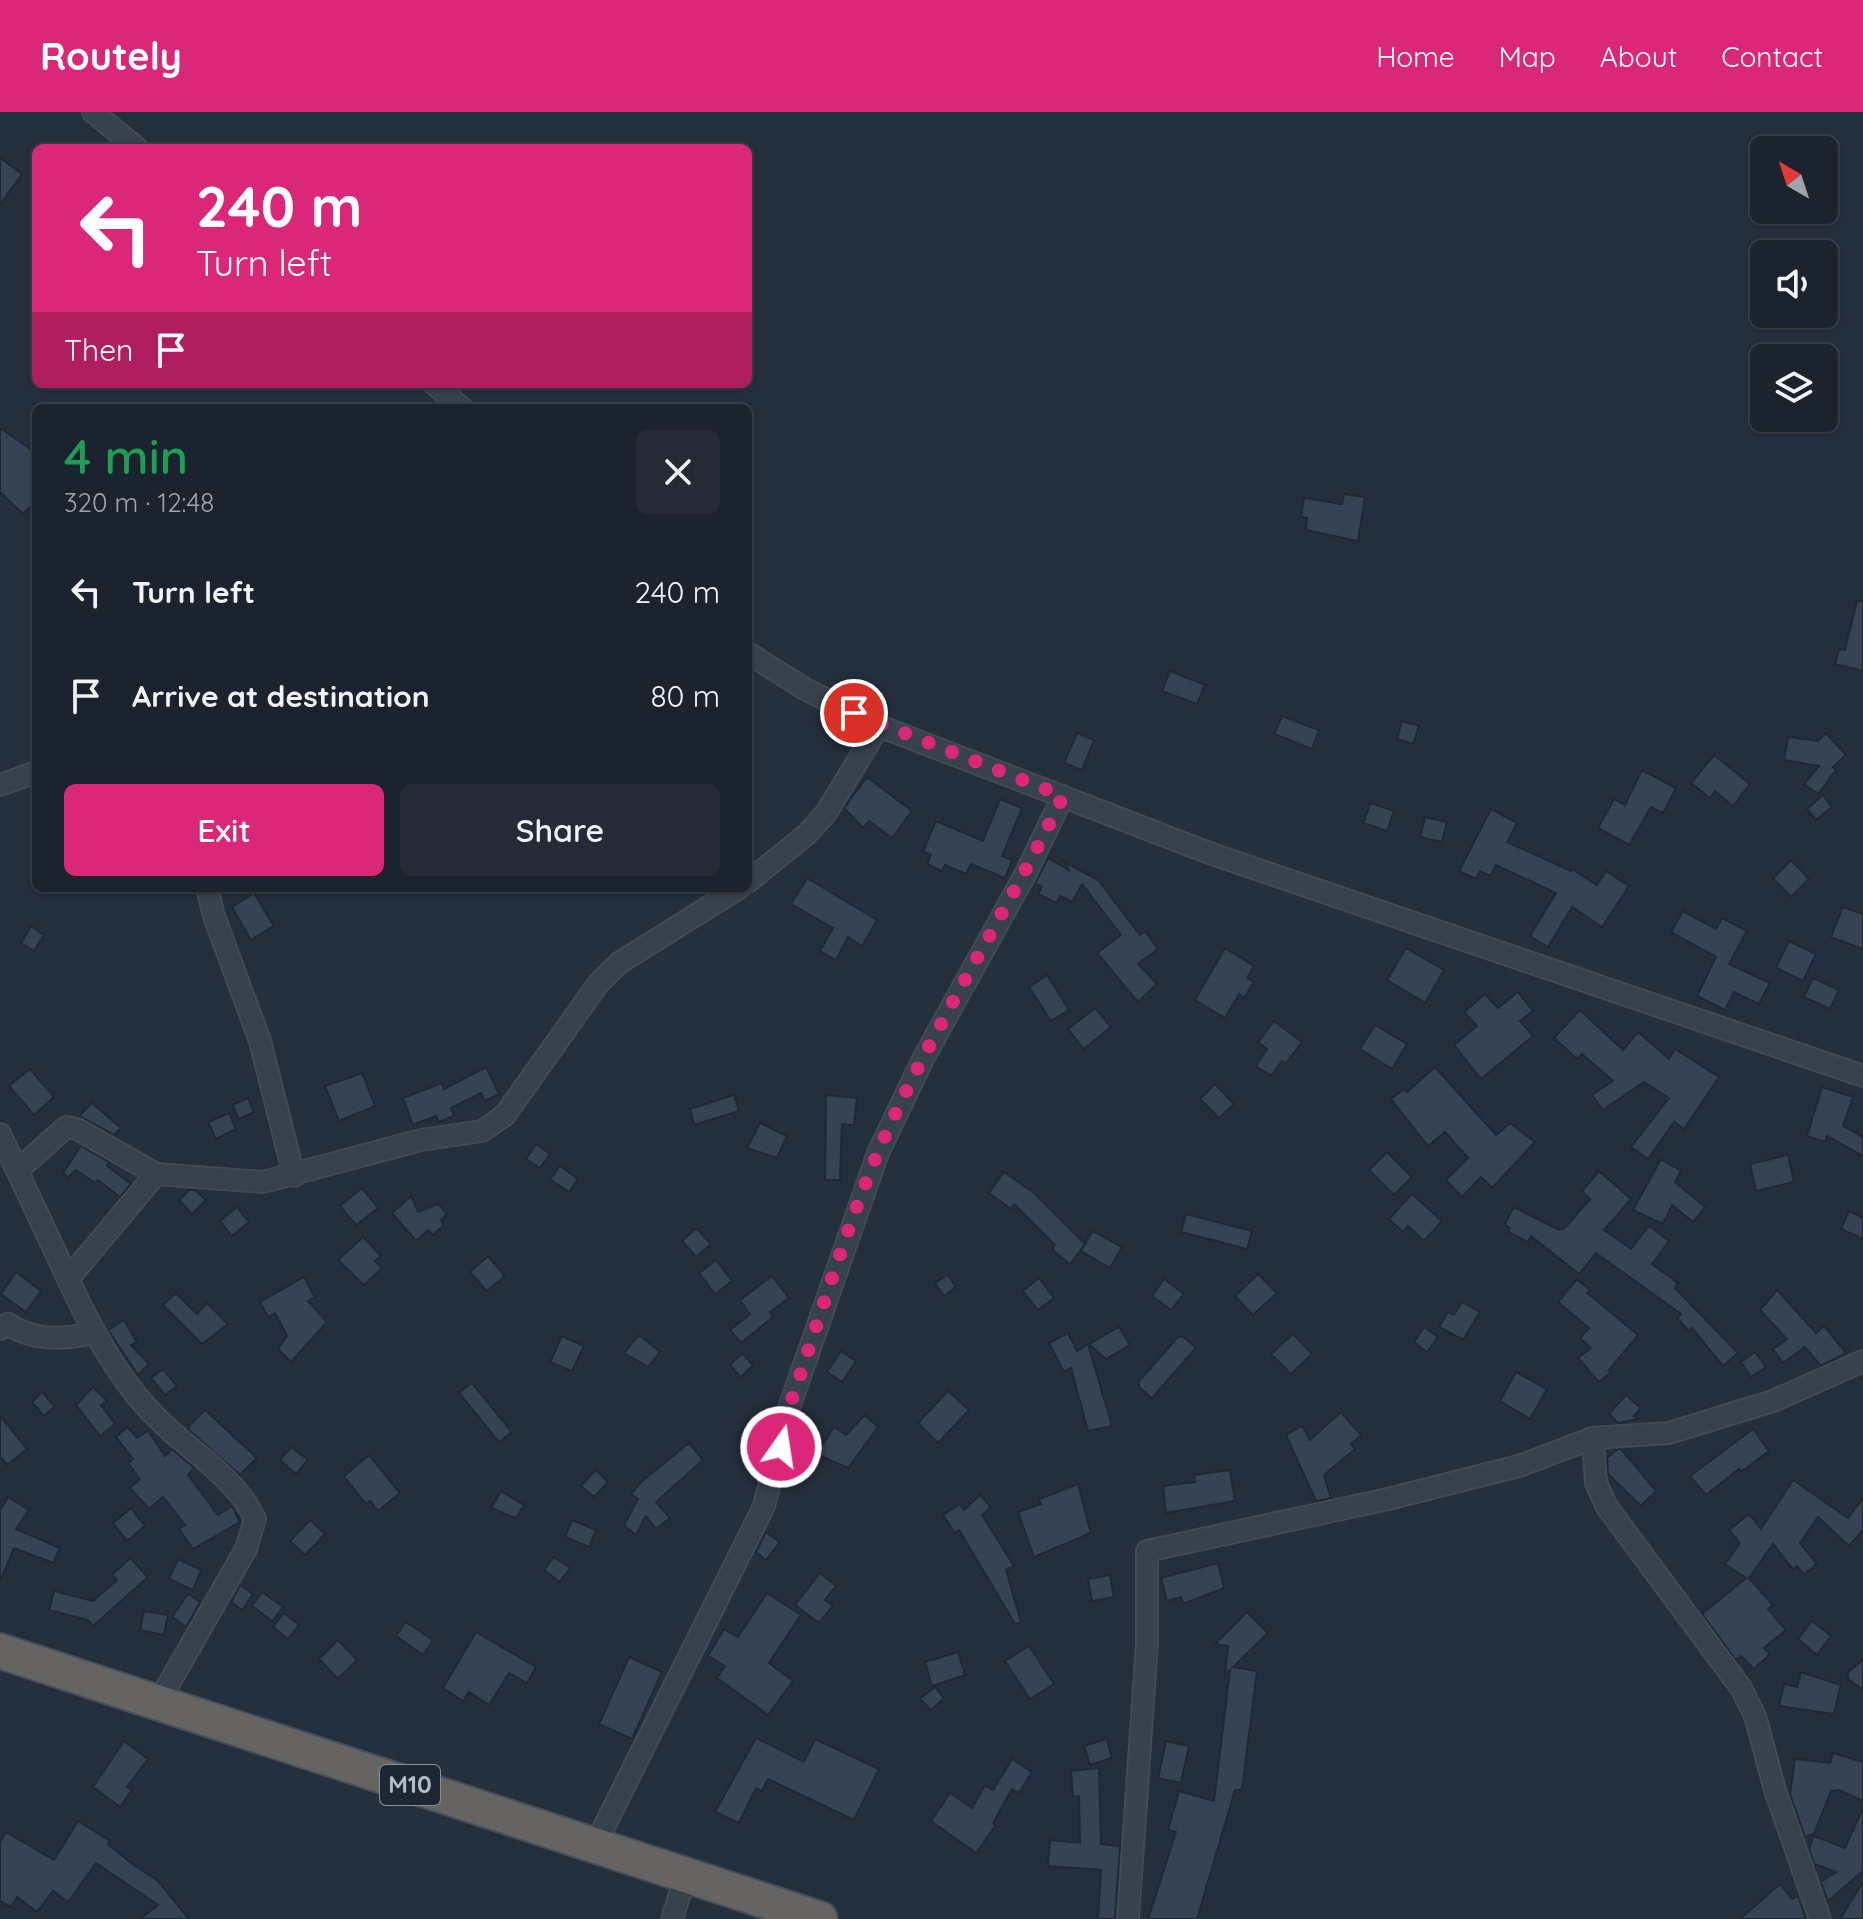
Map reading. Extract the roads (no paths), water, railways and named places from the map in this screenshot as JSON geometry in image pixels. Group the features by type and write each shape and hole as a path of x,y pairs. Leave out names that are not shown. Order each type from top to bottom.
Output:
{"highway":[{"name":"M10","path":"0,1651 820,1919"}],"street":[{"path":"93,112 132,144"},
{"path":"439,388 457,404"},
{"path":"752,656 805,689 879,726 1212,854 1863,1076"},
{"path":"752,879 807,834 826,813 879,726"},
{"path":"0,785 32,773"},
{"path":"595,1845 764,1506 790,1405 878,1153 924,1057 1026,873 1063,796"},
{"path":"208,892 260,1041 294,1176"},
{"path":"17,1171 66,1127 77,1129 156,1174 263,1182 421,1140 482,1131 495,1125 598,984 619,963 733,892"},
{"path":"0,1134 93,1333 159,1421 216,1470 250,1508 255,1519 246,1549 159,1701"},
{"path":"68,1279 156,1174"},
{"path":"0,1329 8,1324 27,1336 76,1337 93,1333"},
{"path":"1128,1919 1147,1644 1147,1551 1490,1474 1593,1438 1669,1433 1773,1401 1863,1361"},
{"path":"1593,1438 1596,1483 1607,1507 1741,1688 1755,1716 1775,1790 1820,1919"},
{"path":"672,1919 686,1875"}]}
